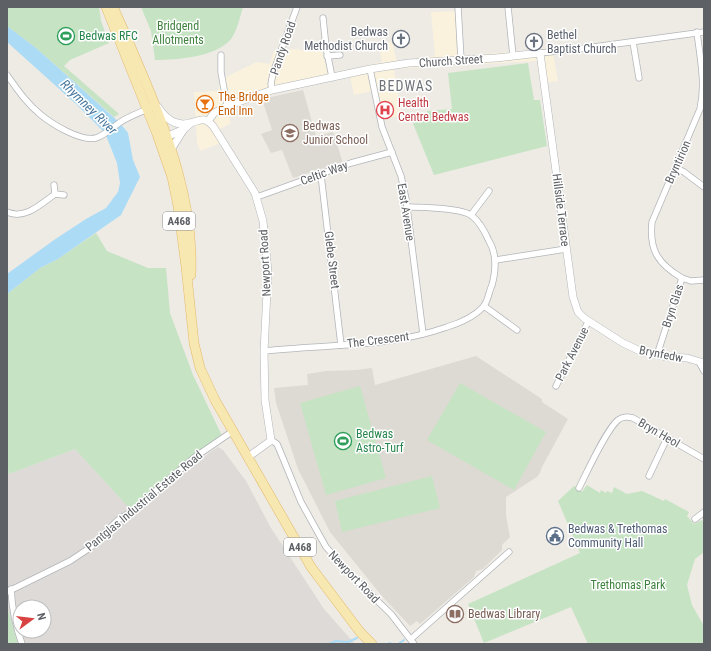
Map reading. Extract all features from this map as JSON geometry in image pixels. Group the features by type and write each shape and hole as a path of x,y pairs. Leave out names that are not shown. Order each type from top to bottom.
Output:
{"main road":[{"name":"Newport Road","path":"106,7 146,110 172,148 180,177 190,229 192,260 190,305"},
{"name":"Newport Road","path":"113,7 154,102 162,135 175,190 194,344 198,361 215,400 311,567 360,632 372,644"}],"street":[{"name":"Pandy Road","path":"272,90 271,84 273,73 297,7"},
{"path":"458,7 461,60"},
{"path":"508,7 513,56"},
{"path":"324,18 327,56 332,77"},
{"name":"Bryntirion","path":"682,278 669,271 658,260 653,248 651,234 652,222 702,108 703,78 697,32"},
{"name":"Church Street","path":"208,121 214,113 227,106 272,90 370,69 409,63 513,56 704,32"},
{"path":"633,42 639,78"},
{"name":"Hillside Terrace","path":"540,53 573,297 578,312 588,322 623,343"},
{"path":"221,55 221,72 227,106"},
{"path":"327,56 340,55"},
{"name":"East Avenue","path":"370,69 379,114 401,176 407,207 423,334"},
{"path":"7,75 19,92 40,114 78,137 86,139 96,138 134,114 146,110 152,106 154,102 167,118 185,125"},
{"path":"162,135 201,120 208,121"},
{"name":"Newport Road","path":"208,121 215,129 257,196 263,221 268,272 264,351 265,408 271,440 277,444 301,502 326,547 359,583 391,614 412,642"},
{"path":"172,148 185,125"},
{"name":"Celtic Way","path":"257,196 351,164 392,152"},
{"path":"676,168 704,186"},
{"name":"Glebe Street","path":"321,175 342,345"},
{"path":"54,185 55,194"},
{"path":"472,215 489,191"},
{"path":"7,212 12,215 20,215 30,211 55,194 64,195"},
{"path":"407,207 458,211 472,215 483,229 493,247 496,260 493,281 484,306 517,330"},
{"path":"496,260 566,249"},
{"name":"Bryn Glas","path":"657,355 682,278 691,281 704,280"},
{"name":"The Crescent","path":"264,351 376,342 423,334 466,321 484,306"},
{"name":"Park Avenue","path":"556,386 588,322"},
{"name":"Brynfedw","path":"623,343 640,351 657,355 687,358 702,363 704,371"},
{"name":"Bryn Heol","path":"579,488 610,430 618,420 626,417 633,418 704,459"},
{"name":"Pantglas Industrial Estate Road","path":"22,644 14,621 9,590 70,560 91,547 118,520 132,511 196,457 233,431"},
{"path":"649,476 667,438"},
{"path":"248,457 271,440"},
{"path":"695,519 704,512"},
{"path":"412,642 510,552"}],"shaded area":[{"path":"461,11 464,56 552,48 558,81 540,83 537,61 394,69 402,116 383,118 377,90 354,95 350,76 302,86 263,97 227,110 231,123 215,132 221,143 200,151 197,142 194,92 218,91 221,80 230,75 257,62 270,64 274,51 296,49 306,51 322,51 328,74 382,62 379,43 392,42 397,62 435,56 431,12"},
{"name":"Bedwas Junior School","path":"303,90 316,136 333,132 342,162 293,178 282,150 271,153 261,134 272,130 262,99"},
{"path":"476,356 542,399 542,402 568,419 537,477 506,497 506,515 510,537 502,545 502,550 483,569 476,571 474,577 420,624 417,621 410,626 381,595 330,532 298,469 276,403 274,388 308,385 307,374 326,371 372,368 375,385"},
{"path":"218,447 223,450 246,481 271,528 324,609 355,644 18,644 17,639 52,639 52,599 12,599 12,623 7,606 7,466 9,474 75,449 135,514"}],"green space":[{"name":"Bedwas RFC","path":"7,7 99,7 101,21 109,43 70,60 64,66 119,114 114,117 36,48 7,26"},
{"name":"Bridgend Allotments","path":"141,7 243,7 235,32 231,39 216,50 206,54 185,58 155,60 151,31"},
{"path":"528,63 534,100 540,100 547,146 434,175 412,121 428,118 427,111 452,109 448,73"},
{"path":"96,233 107,251 148,268 166,268 170,313 193,375 223,438 132,511 75,449 9,474 7,466 7,294 40,268 58,259"},
{"path":"460,383 546,432 514,490 427,440"},
{"name":"Bedwas Astro-Turf","path":"360,386 386,478 326,495 300,403"},
{"path":"432,476 440,508 342,532 335,501"},
{"name":"Trethomas Park","path":"587,485 600,493 601,490 606,493 607,491 612,493 614,487 627,494 642,491 664,501 665,499 689,512 687,516 694,524 702,520 704,524 704,552 695,559 687,585 692,605 704,626 704,644 588,644 571,607 484,643 468,604 580,553 558,501 574,486 579,488 582,492"},
{"path":"7,606 12,623 12,639 17,639 18,644 7,644"}],"water":[{"name":"Rhymney River","path":"7,26 36,48 120,123 128,133 133,160 140,177 121,215 58,259 40,268 7,294 7,274 54,240 106,208 118,192 120,183 117,163 105,133 76,104 7,42"}],"waterway":[{"path":"329,644 336,641 348,642 357,638"},
{"path":"398,644 404,640"}],"place":[{"name":"Bedwas RFC","path":"66,36"},
{"name":"Bedwas Methodist Church","path":"401,39"},
{"name":"Bethel Baptist Church","path":"534,42"},
{"name":"The Bridge End Inn","path":"205,104"},
{"name":"Health Centre Bedwas","path":"385,110"},
{"name":"Bedwas Junior School","path":"290,133"},
{"name":"Bedwas Astro-Turf","path":"343,441"},
{"name":"Bedwas & Trethomas Community Hall","path":"555,536"},
{"name":"Bedwas Library","path":"455,614"}],"district":[{"name":"BEDWAS","path":"406,86"}]}
